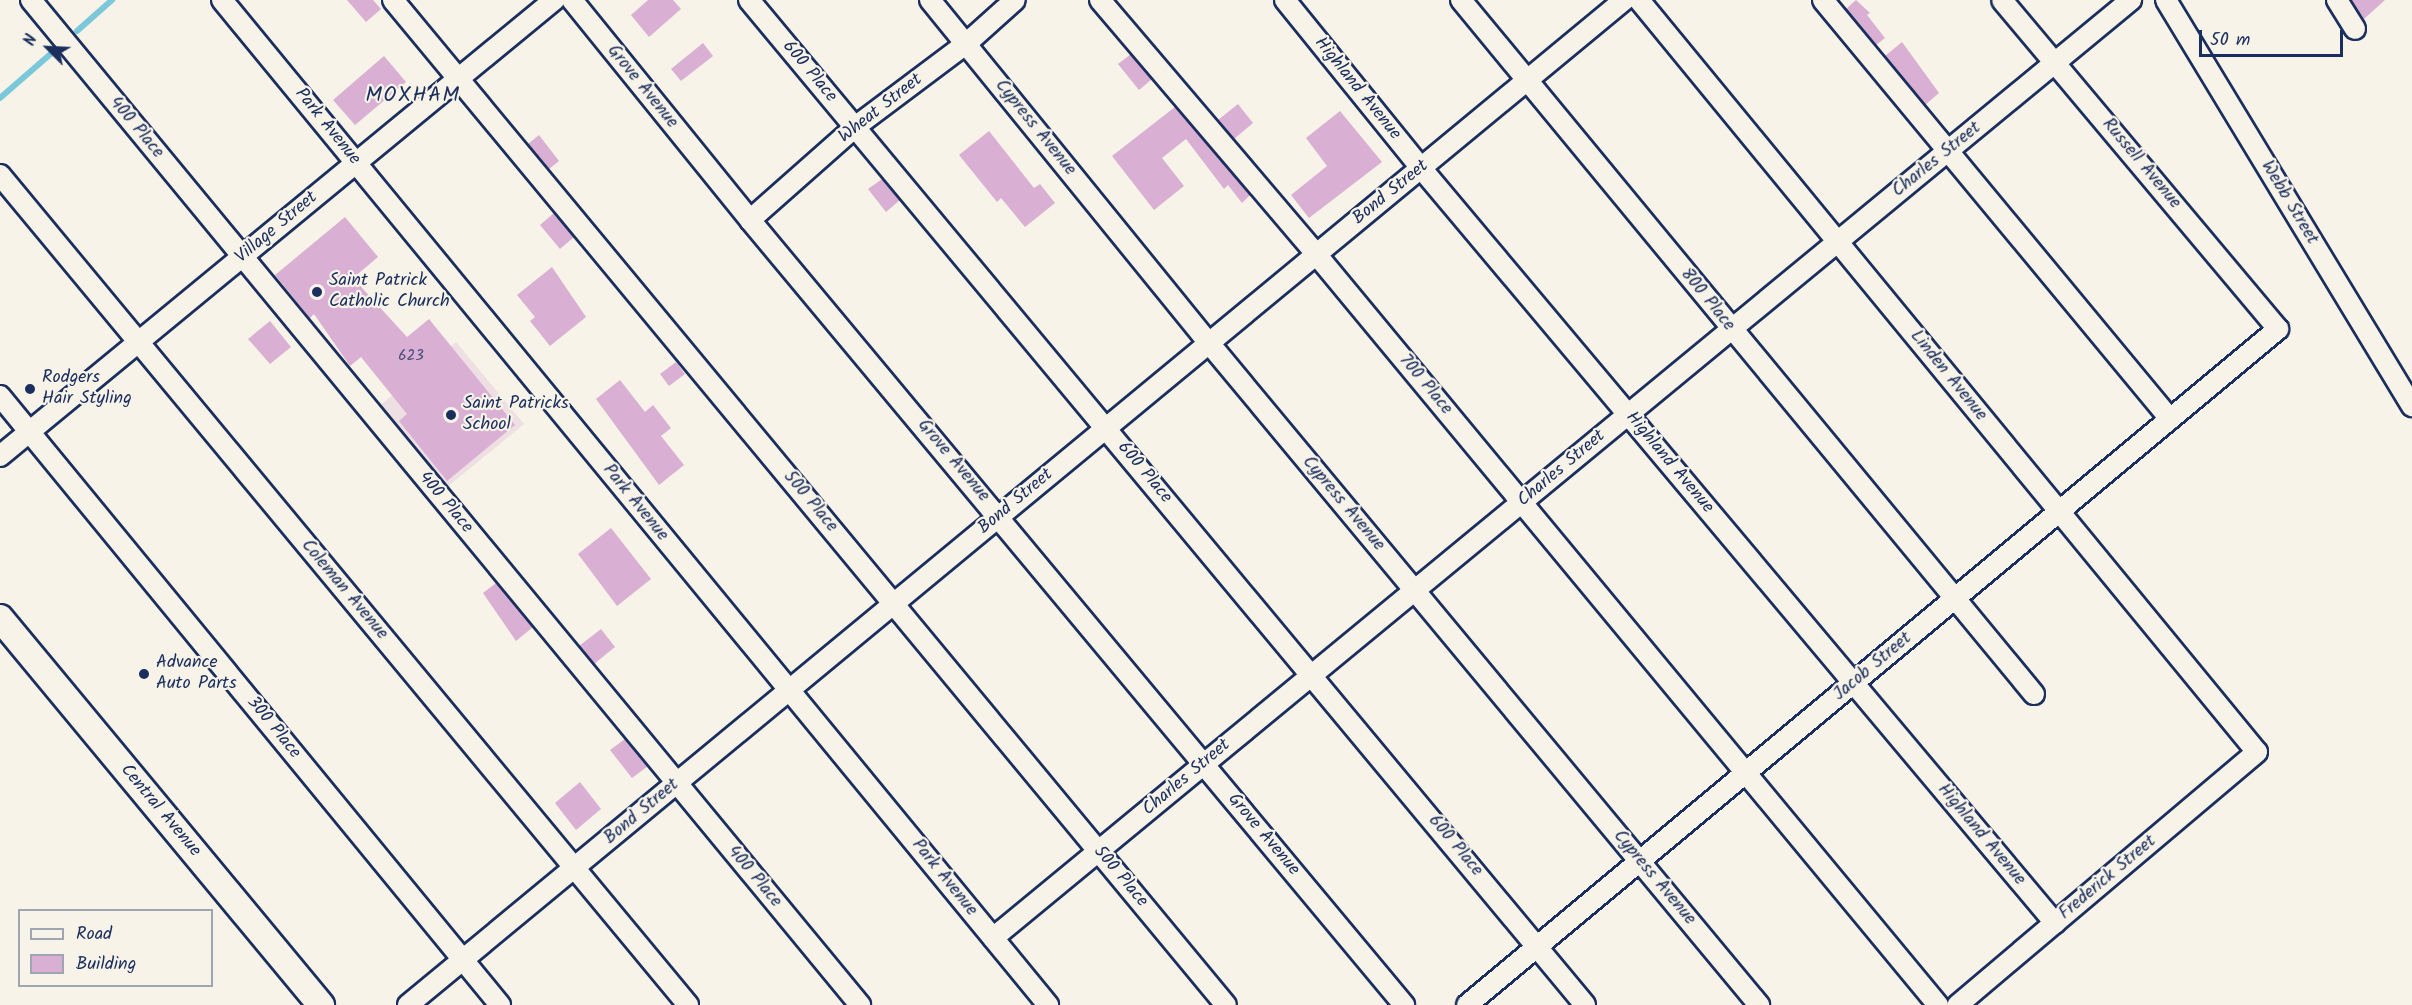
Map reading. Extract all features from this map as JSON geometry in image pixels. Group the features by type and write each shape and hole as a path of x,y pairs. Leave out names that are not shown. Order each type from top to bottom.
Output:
{"main road":[{"name":"Central Avenue","path":"0,618 321,1005"}],"street":[{"name":"400 Place","path":"31,0 860,1005"},
{"name":"Park Avenue","path":"222,0 1048,1005"},
{"name":"500 Place","path":"393,0 1226,1005"},
{"name":"Village Street","path":"0,456 554,0"},
{"name":"Grove Avenue","path":"572,0 750,220 1000,516 1404,1005"},
{"name":"600 Place","path":"749,0 1585,1005"},
{"name":"Cypress Avenue","path":"930,0 1209,343 1759,1005"},
{"name":"Wheat Street","path":"750,220 855,127 967,43 1015,0"},
{"name":"700 Place","path":"1100,0 1316,254 1938,1005"},
{"name":"Highland Avenue","path":"1285,0 1421,168 2055,923"},
{"name":"800 Place","path":"1461,0 1731,330 1956,597 2034,694"},
{"name":"Bond Street","path":"408,1005 1624,0"},
{"name":"Linden Avenue","path":"1639,0 2258,752"},
{"path":"1823,0 2170,419"},
{"name":"Russell Avenue","path":"2002,0 2278,328"},
{"name":"Charles Street","path":"993,939 2131,0"},
{"name":"Webb Street","path":"2166,0 2412,406"},
{"path":"2337,0 2355,29"},
{"name":"Coleman Avenue","path":"0,175 688,1005"},
{"name":"Jacob Street","path":"1467,1005 2278,328"},
{"name":"300 Place","path":"0,396 500,1005"},
{"name":"Frederick Street","path":"1958,1005 2258,752"}],"shaded area":[{"name":"Saint Patricks School","path":"456,342 524,424 446,488 378,407"}],"building":[{"path":"347,0 373,0 381,9 366,22"},
{"path":"648,0 673,0 681,9 649,37 631,15"},
{"path":"1856,0 1870,13 1867,15 1885,38 1876,45 1846,9"},
{"path":"2351,0 2385,0 2364,19"},
{"path":"1902,42 1939,93 1925,105 1885,56"},
{"path":"703,43 713,56 681,81 671,69"},
{"path":"1131,54 1152,79 1139,90 1118,64"},
{"path":"384,56 406,82 355,125 333,100"},
{"path":"1238,104 1253,123 1234,139 1218,120"},
{"path":"1175,107 1250,195 1242,203 1228,185 1224,189 1186,139 1162,158 1184,186 1154,210 1112,156"},
{"path":"1340,111 1382,162 1309,218 1291,195 1327,166 1306,138"},
{"path":"989,131 1034,188 1040,184 1055,203 1025,227 1001,198 997,202 959,155"},
{"path":"539,135 559,161 549,169 528,144"},
{"path":"882,179 900,200 886,212 868,189"},
{"path":"554,213 574,237 560,249 540,225"},
{"path":"345,217 378,257 353,278 407,337 429,319 515,425 447,481 399,421 407,414 361,357 350,366 314,314 310,318 275,275"},
{"path":"552,267 586,317 550,346 530,321 535,317 517,295"},
{"path":"270,321 291,347 270,364 248,339"},
{"path":"676,362 685,374 669,386 660,374"},
{"path":"620,380 645,412 653,405 671,428 661,436 684,465 659,485 596,399"},
{"path":"611,528 651,579 617,606 578,554"},
{"path":"496,583 533,627 516,641 483,593"},
{"path":"601,629 615,647 594,664 579,646"},
{"path":"625,739 648,766 632,778 610,750"},
{"path":"580,782 601,809 576,830 555,803"}],"waterway":[{"path":"77,31 112,0"},
{"path":"0,98 53,52"}],"place":[{"name":"Saint Patrick Catholic Church","path":"317,292"},
{"name":"Rodgers Hair Styling","path":"30,389"},
{"name":"Saint Patricks School","path":"451,415"},
{"name":"Advance Auto Parts","path":"144,674"}],"district":[{"name":"MOXHAM","path":"413,96"}]}
